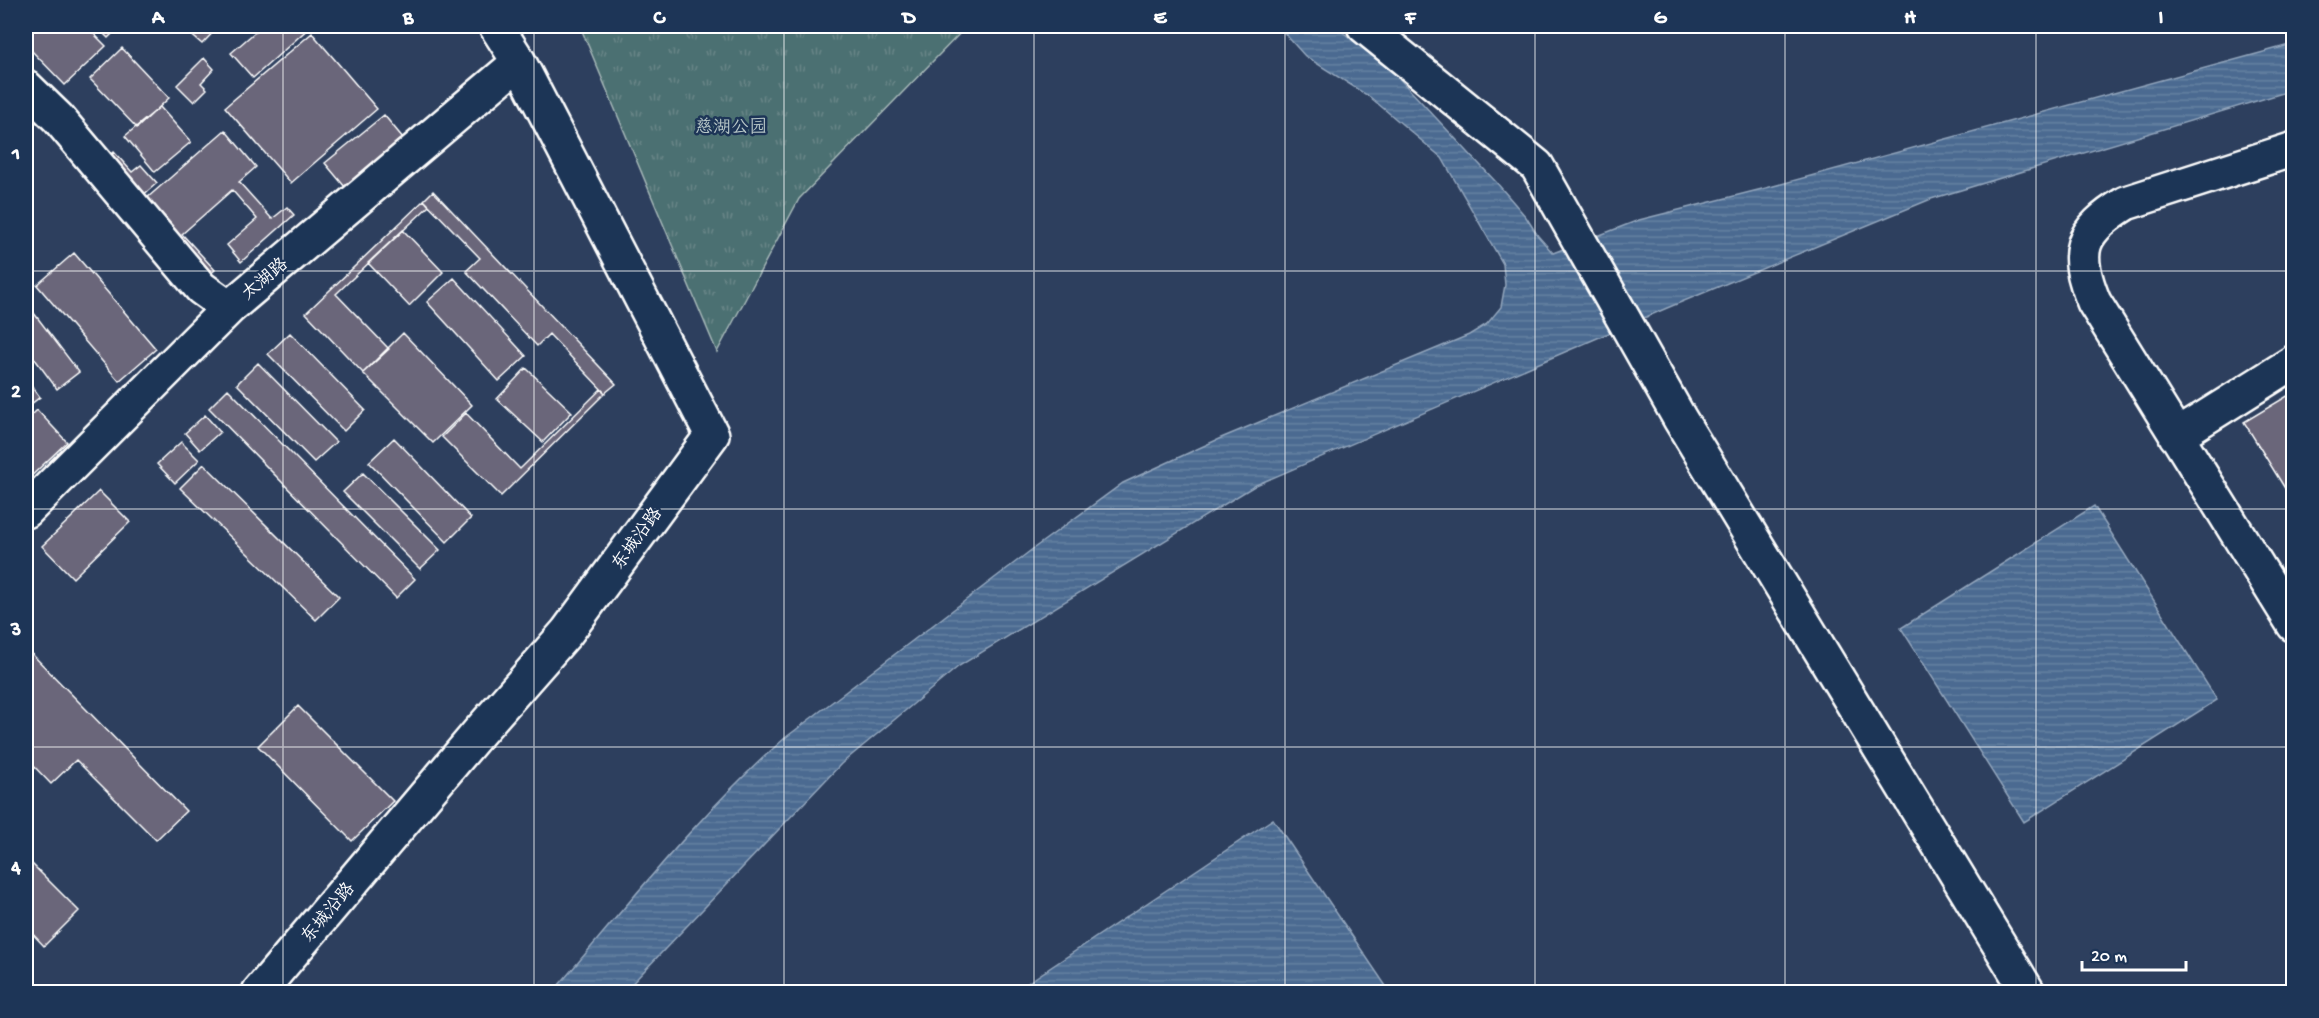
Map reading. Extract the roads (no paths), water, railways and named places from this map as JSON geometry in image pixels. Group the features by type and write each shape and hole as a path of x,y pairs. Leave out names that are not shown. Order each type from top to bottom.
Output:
{"street":[{"name":"东城沿路","path":"259,993 479,732 567,632 712,435 519,62 496,26"},
{"path":"1364,26 1537,166 1680,419 2028,993"},
{"name":"太湖路","path":"26,511 230,308 519,62"},
{"path":"26,87 58,118 201,288 230,308"},
{"path":"2294,149 2126,202 2106,215 2090,231 2081,258 2083,276 2094,302 2294,625"},
{"path":"2176,436 2294,362"}],"water":[{"path":"1278,26 1335,26 1394,73 1496,182 1553,253 1639,220 1770,187 2293,44 2293,90 1931,199 1667,308 1256,485 959,666 841,764 624,992 553,992 693,829 753,767 785,738 1123,483 1221,438 1469,335 1487,324 1501,307 1505,285 1503,264 1442,158 1370,97 1305,56"},
{"path":"2094,506 2217,700 2024,822 1901,628"},
{"path":"1273,819 1390,992 1014,992"}],"park label":[{"name":"慈湖公园","path":"731,126"}]}
